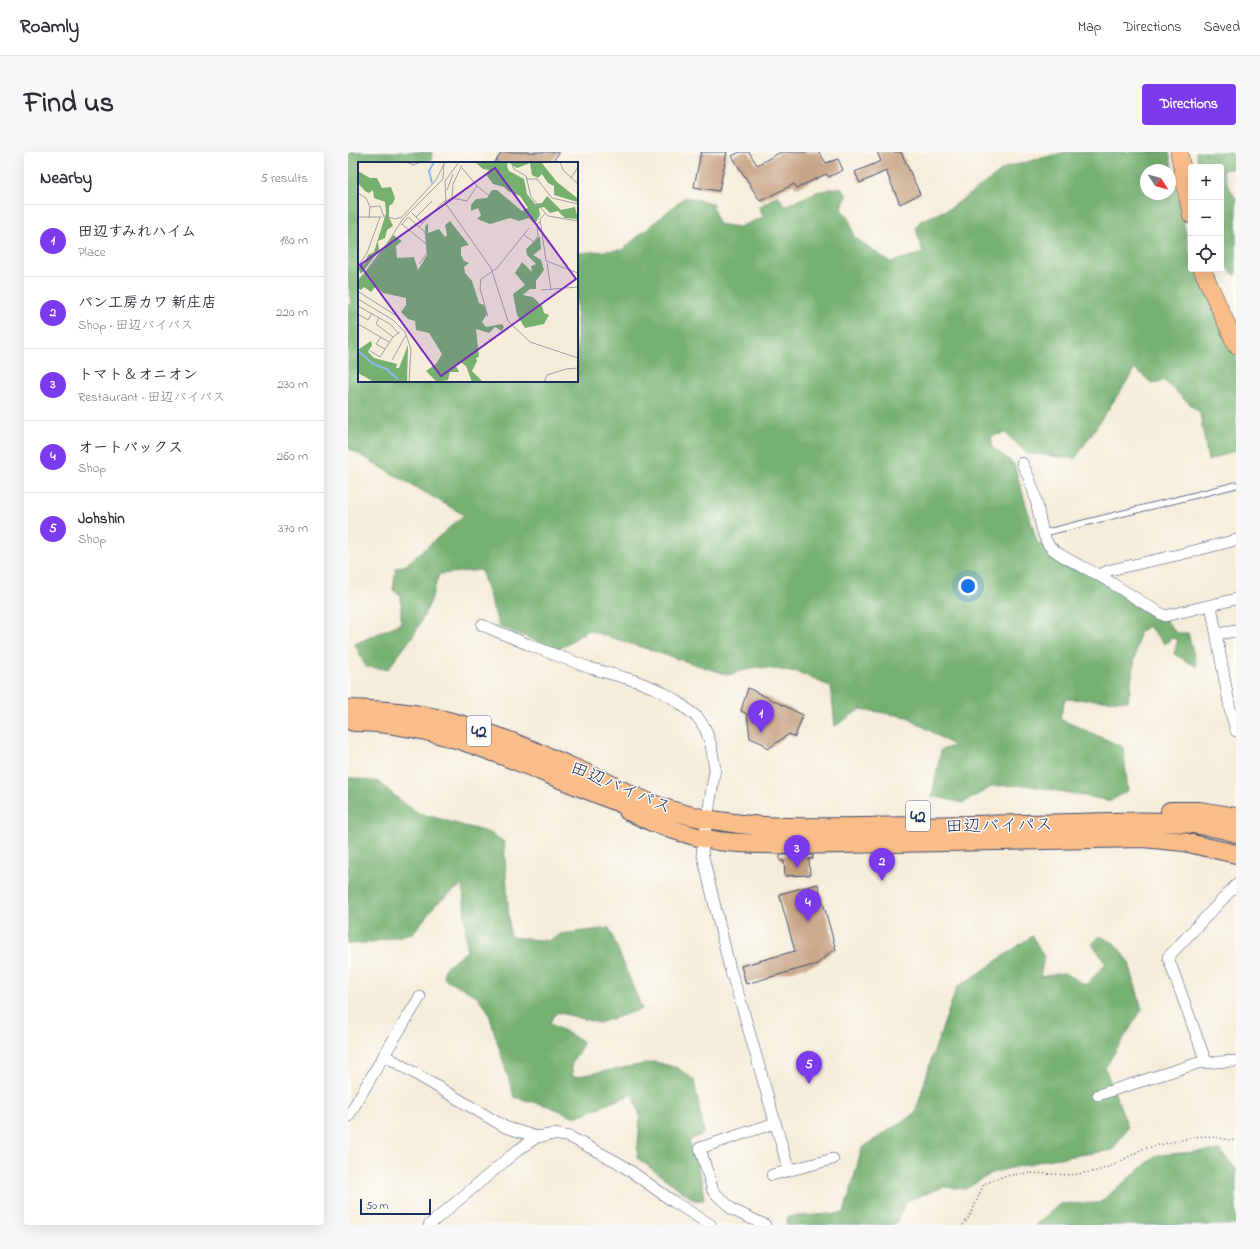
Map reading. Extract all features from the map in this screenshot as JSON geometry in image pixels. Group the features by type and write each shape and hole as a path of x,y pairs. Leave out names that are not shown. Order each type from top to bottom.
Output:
{"highway":[{"name":"田辺バイパス","path":"348,709 382,710 447,720 520,745 604,780 633,796 706,824"},
{"name":"田辺バイパス","path":"348,722 369,722 433,732 470,743 581,788 641,818 686,833 706,824 725,822 754,826 786,827 1147,830 1177,831 1236,844"},
{"name":"42","path":"706,824 725,814 755,817 825,818 1104,811 1200,811 1236,817"},
{"name":"田辺バイパス","path":"936,829 1154,821 1191,824 1236,833"},
{"name":"42","path":"706,824 740,843 792,845 1142,838 1184,842 1236,854"}],"main road":[{"path":"1179,152 1188,200"},
{"path":"1203,272 1236,345"}],"street":[{"path":"1022,463 1036,497 1048,544 1060,554 1099,575 1165,616 1236,599"},
{"path":"1099,575 1110,570 1236,540"},
{"path":"1211,604 1230,709 1236,731"},
{"path":"482,625 590,668 636,681 659,690 677,701 698,718 705,728 711,745 715,770 702,852 730,969 789,1171"},
{"path":"1217,634 1236,630"},
{"path":"1206,1062 1168,957 1236,885"},
{"path":"348,1117 420,997"},
{"path":"384,1055 505,1127 537,1137"},
{"path":"1098,1095 1198,1063 1236,1061"},
{"path":"765,1225 733,1210 713,1191 700,1148 775,1123"},
{"path":"429,1225 518,1150 537,1137 554,1134 570,1137 618,1163 674,1202 711,1225"},
{"path":"772,1175 833,1158"}],"lane":[{"path":"1044,533 1236,485"}],"path":[{"path":"963,1225 970,1216 984,1184 1004,1176 1029,1173 1070,1175 1097,1171 1114,1166 1142,1149 1194,1137 1208,1136 1236,1141"}],"green space":[{"path":"348,152 432,152 431,162 358,162 358,382 578,382 578,253 622,250 685,197 712,203 718,224 739,227 764,217 759,207 778,195 785,206 817,192 841,187 847,196 841,209 849,217 854,237 890,262 923,253 916,228 920,221 951,208 1007,167 1066,152 1169,152 1171,164 1140,164 1140,200 1176,200 1176,186 1188,244 1188,272 1199,272 1236,355 1236,450 1208,461 1200,413 1163,380 1153,384 1135,369 1075,459 1027,453 1005,433 991,436 993,448 1014,464 1037,542 1101,581 1142,609 1167,621 1176,633 1188,633 1197,667 1174,654 1178,640 1172,638 1165,644 1148,626 1139,633 1128,701 1065,699 1060,719 1123,747 1128,790 1111,801 1026,785 993,786 963,803 932,796 941,750 954,746 908,717 861,709 835,726 831,687 798,672 756,667 728,675 588,630 558,650 499,626 481,570 439,574 430,603 415,633 388,669 366,667 355,644 401,623 401,595 393,590 396,568 406,565 464,515 348,448 348,305 351,304 348,280"},
{"path":"1196,152 1236,152 1236,168 1224,170 1224,164 1198,164"},
{"path":"1224,175 1236,199 1236,276 1226,267 1224,262"},
{"path":"348,778 379,782 402,802 419,813 490,833 504,842 510,937 548,941 561,934 609,928 642,1009 599,1023 557,1012 549,1023 584,1042 571,1065 573,1077 655,1062 678,1068 694,1080 704,1133 689,1141 702,1182 704,1200 694,1200 637,1158 640,1116 633,1094 575,1117 548,1106 514,1097 488,1011 477,996 444,978 444,969 467,951 463,884 436,904 413,933 367,943 348,944"},
{"path":"1032,936 1044,957 1040,977 1064,973 1086,985 1106,963 1092,944 1100,936 1115,944 1128,960 1142,1009 1105,1068 1128,1127 1113,1150 1046,1160 994,1172 965,1189 944,1187 906,1201 895,1225 786,1225 788,1217 844,1213 862,1148 915,1114 932,1057 957,987"},
{"path":"1220,1150 1236,1169 1236,1225 1035,1225 1060,1204 1099,1203 1157,1155"}],"building":[{"path":"502,152 560,152 552,162 495,162"},
{"path":"701,152 727,152 719,191 694,187"},
{"path":"740,152 749,152 757,165 781,152 819,152 826,163 838,159 843,170 829,177 826,174 797,188 794,184 760,201 732,156"},
{"path":"877,152 901,152 920,194 900,204 886,171 860,183 855,172 881,161"},
{"path":"748,688 803,715 795,737 789,734 768,749 764,744 750,738 747,714 741,711"},
{"path":"780,855 813,855 813,859 809,859 810,875 785,876 784,861 780,861"},
{"path":"818,884 836,950 831,952 817,964 746,984 741,966 795,951 779,894"}],"place":[{"name":"田辺すみれハイム","path":"761,733"},
{"name":"トマト＆オニオン","path":"797,868"},
{"name":"パン工房カワ 新庄店","path":"882,881"},
{"name":"オートバックス","path":"808,922"},
{"name":"Johshin","path":"809,1084"}]}
